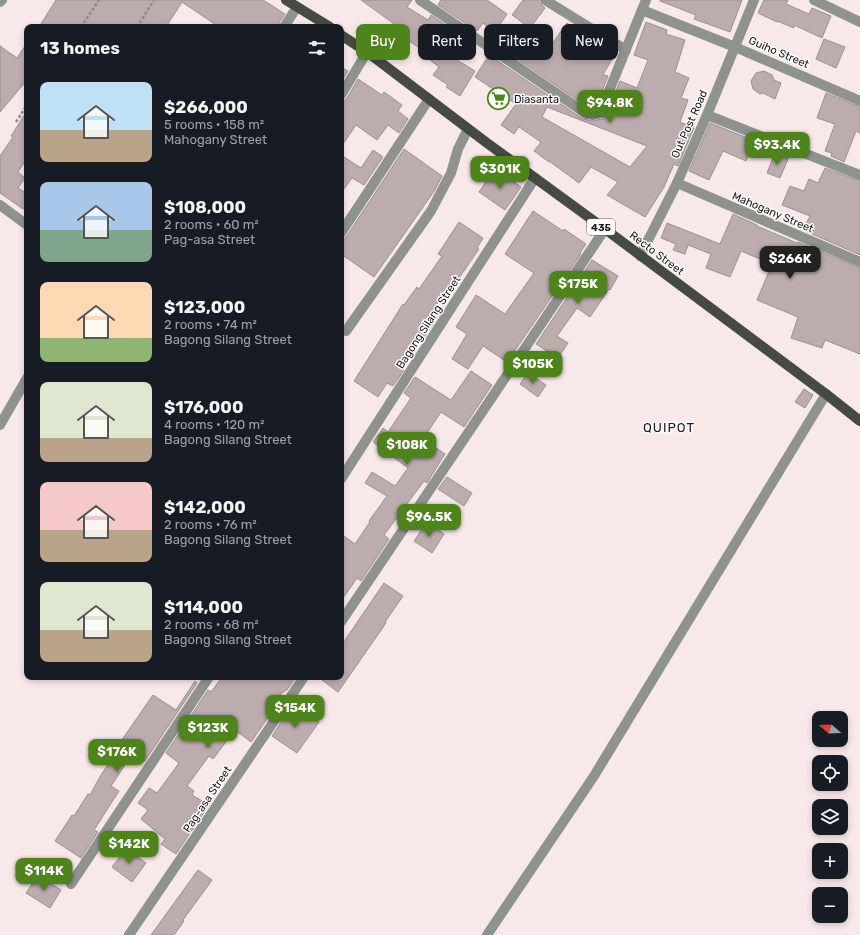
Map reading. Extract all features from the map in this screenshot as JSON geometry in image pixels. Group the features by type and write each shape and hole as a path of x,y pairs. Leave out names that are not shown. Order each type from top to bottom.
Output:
{"main road":[{"path":"286,0 325,24"},
{"name":"Recto Street","path":"344,37 356,45"},
{"name":"Recto Street","path":"378,60 468,129 826,394 860,421"}],"street":[{"path":"420,0 587,114 593,115 600,113 646,0"},
{"path":"545,0 626,50"},
{"name":"Out Post Road","path":"640,256 677,183 707,115 754,0"},
{"path":"814,0 860,22"},
{"path":"286,24 297,7"},
{"name":"Guiho Street","path":"642,10 735,47 860,101"},
{"path":"344,90 362,60"},
{"path":"344,228 430,99"},
{"path":"707,115 860,175"},
{"path":"346,330 431,211 451,173 458,149 468,129"},
{"name":"Bagong Silang Street","path":"344,474 535,178"},
{"name":"Mahogany Street","path":"677,183 860,262"},
{"path":"0,205 24,223"},
{"path":"344,618 606,230"},
{"path":"0,425 24,383"},
{"path":"487,935 594,776 826,394"},
{"path":"71,884 207,680"},
{"name":"Pag-asa Street","path":"130,935 302,680"}],"path":[{"path":"83,24 99,0"},
{"path":"139,24 154,0"},
{"path":"16,122 24,110"}],"building":[{"path":"56,0 263,0 285,14 279,24 215,24 182,2 168,24 41,24"},
{"path":"361,0 412,0 407,7 428,20 431,15 444,24 418,24 418,47 410,42 410,24 394,24"},
{"path":"441,0 487,0 507,14 500,24 483,23 477,31 476,24 466,24 438,5"},
{"path":"523,0 538,0 545,8 533,24 524,24 512,15"},
{"path":"660,0 742,0 730,32 694,19 696,15"},
{"path":"764,0 788,0 786,4 809,14 812,8 831,16 822,38 794,25 794,28 758,13"},
{"path":"646,22 667,30 666,34 685,40 675,72 689,78 681,98 688,100 680,122 694,128 678,166 674,164 664,187 645,217 607,195 618,182 591,167 579,183 534,151 541,142 519,127 514,134 501,125 516,104 475,77 486,60 496,60 583,119 592,121 602,119 606,115 620,81 637,88 648,60 634,55","holes":["547,107 647,146 630,167 542,117"]},
{"path":"561,31 561,60 611,60 603,75 608,76 595,108 589,108 519,60 553,60 553,43"},
{"path":"824,39 845,47 836,68 816,59"},
{"path":"0,46 17,58 24,48 24,84 0,112"},
{"path":"430,60 457,60 475,71 460,96 446,87 448,85 433,75 439,67"},
{"path":"344,69 348,71 344,77"},
{"path":"764,71 772,75 774,80 781,83 775,99 763,93 760,94 753,89 751,81 756,73"},
{"path":"358,79 382,95 384,92 402,105 398,111 408,119 399,133 388,125 377,140 356,125 344,143 344,101"},
{"path":"826,93 860,107 860,133 856,131 844,162 831,156 832,153 825,151 835,124 817,118"},
{"path":"24,116 24,163 18,172 24,177 18,188 24,192 23,209 0,193 0,156 13,137 11,136"},
{"path":"710,123 755,141 746,161 723,151 709,180 689,171"},
{"path":"404,149 442,176 435,190 374,277 344,256 344,239"},
{"path":"373,150 383,157 364,185 352,178 344,189 344,157 361,168"},
{"path":"775,153 788,159 780,178 767,173"},
{"path":"825,168 860,181 860,255 803,230 810,216 782,205 790,186 804,191 809,179 818,183"},
{"path":"495,169 521,187 505,210 479,192"},
{"path":"533,211 586,244 580,253 581,254 507,362 483,346 468,369 452,359 467,334 456,327 476,295 505,314 534,273 505,254"},
{"path":"733,214 757,226 860,268 860,354 825,340 822,348 791,338 798,317 757,300 772,264 741,251 730,277 706,268 711,254 688,245 685,254 673,250 676,244 661,238 667,223 720,244"},
{"path":"459,222 483,238 477,248 479,249 444,300 441,298 427,319 433,324 423,339 418,336 398,366 404,370 393,386 387,383 378,397 354,381 403,304 404,305 417,287 419,289 442,256 438,254"},
{"path":"592,260 618,276 610,290 609,289 590,317 577,308 557,336 568,343 558,358 536,344"},
{"path":"471,371 492,385 464,427 441,412 423,439 445,454 427,483 424,481 384,535 389,539 361,581 357,578 344,597 344,536 355,544 387,496 365,483 372,472 395,486 408,468 373,442 383,428 388,432 411,398 404,393 415,377 451,400"},
{"path":"528,373 546,385 538,397 520,384"},
{"path":"804,389 813,395 805,408 795,402"},
{"path":"447,477 472,493 464,506 438,489"},
{"path":"427,522 444,534 432,553 414,541"},
{"path":"384,583 403,596 338,692 322,680 344,680 344,642"},
{"path":"220,680 294,680 287,690 280,694 283,696 251,742 235,730 213,759 209,756 187,786 194,791 192,795 209,805 176,854 161,844 165,839 141,819 148,810 138,803 149,788 157,793 179,763 166,753 208,690 211,692"},
{"path":"195,681 197,683 145,761 133,753 111,786 119,791 94,830 98,832 81,858 55,841 72,815 74,816 88,794 90,795 121,745 119,744 153,695 176,710"},
{"path":"293,704 319,722 297,753 272,736"},
{"path":"126,849 146,863 132,882 112,867"},
{"path":"198,870 212,880 174,935 151,935"},
{"path":"38,875 61,890 50,908 26,893"}],"place":[{"name":"Diasanta","path":"498,99"}],"district":[{"name":"QUIPOT","path":"669,427"}]}
